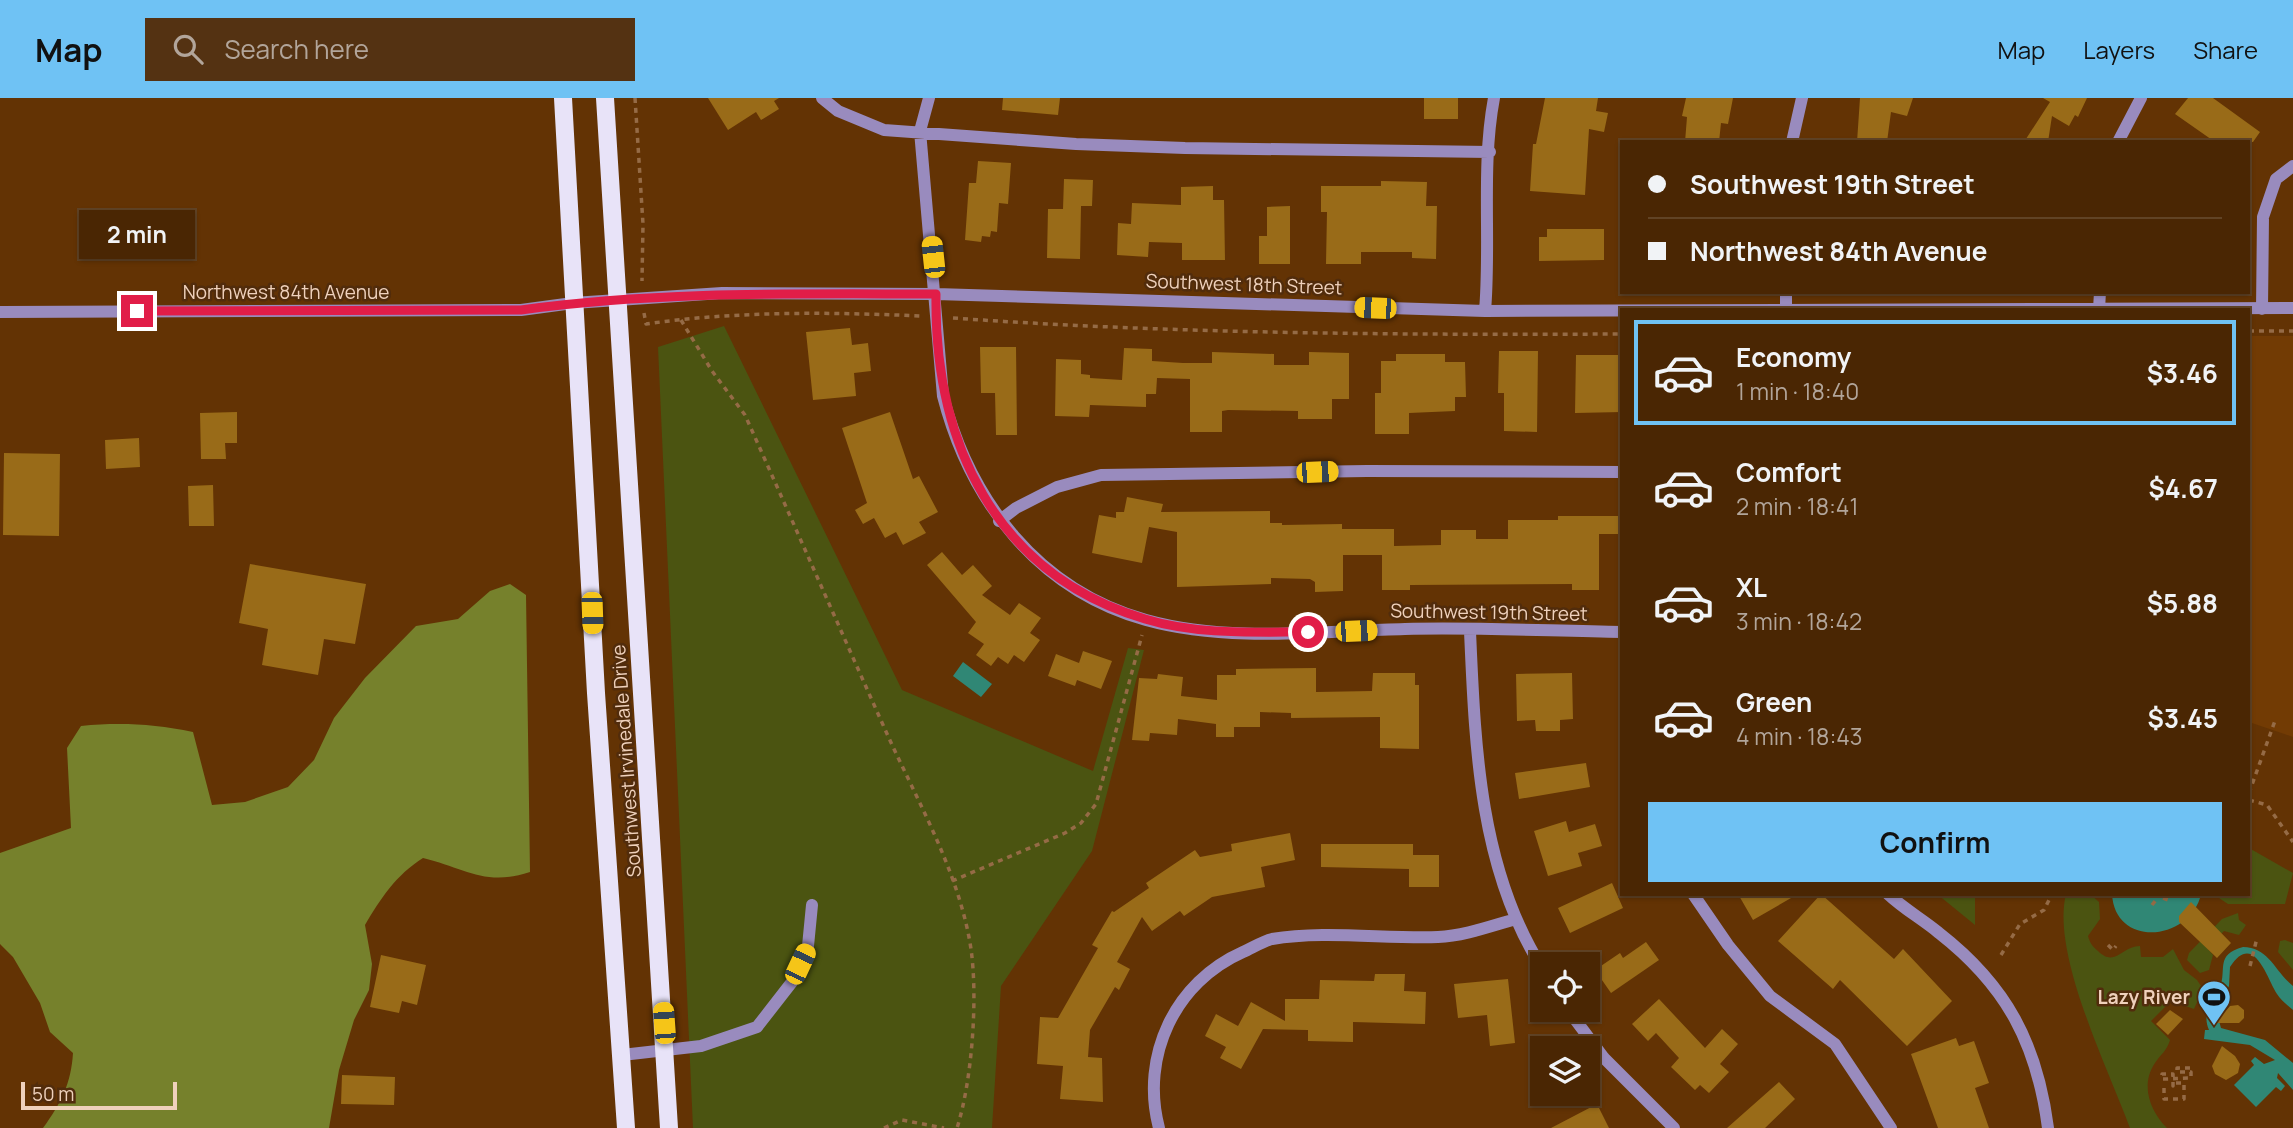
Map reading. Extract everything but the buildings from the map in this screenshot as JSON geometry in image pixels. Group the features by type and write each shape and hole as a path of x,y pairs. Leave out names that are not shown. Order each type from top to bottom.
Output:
{"main road":[{"name":"Southwest Irvinedale Drive","path":"563,98 573,303 588,507 596,693 626,1128"},
{"name":"Southwest Irvinedale Drive","path":"604,98 670,1128"}],"street":[{"path":"822,98 838,111 884,130 1076,144 1185,148 1489,152"},
{"path":"920,131 929,98"},
{"path":"1485,311 1489,125 1494,98"},
{"path":"1792,140 1802,98"},
{"path":"2119,140 2141,98"},
{"name":"Southwest 19th Street","path":"920,131 943,396 950,423 983,495 999,521 1029,555 1066,582 1115,608 1146,620 1185,628 1242,632 1620,632"},
{"path":"2262,309 2263,217 2276,179 2293,166"},
{"name":"Southwest 18th Street","path":"573,303 722,293 936,294 1485,311 1620,310"},
{"name":"Northwest 84th Avenue","path":"0,312 521,310 573,303"},
{"name":"Southwest 18th Street","path":"2250,309 2293,308"},
{"path":"999,521 1016,508 1057,487 1101,475 1367,471 1620,472"},
{"path":"1470,631 1475,739 1493,853 1516,919 1534,952"},
{"path":"1694,896 1728,945 1770,996 1835,1044 1891,1128"},
{"path":"1891,896 1974,962 2009,1003 2034,1056 2048,1128"},
{"path":"622,1055 701,1046 757,1027 792,982 808,946 812,905"},
{"path":"1159,1128 1154,1110 1154,1077 1159,1046 1169,1020 1188,990 1215,966 1271,939 1441,937 1516,919"},
{"path":"1577,1022 1604,1058 1674,1128"}],"path":[{"path":"635,98 643,224 641,299 646,324 681,319 834,313 935,317 1082,328 1297,335 1620,334"},
{"path":"681,319 712,371 745,415 926,818 960,902 971,963 970,1070 967,1096 957,1128"},
{"path":"2250,331 2293,331"},
{"path":"952,881 1065,833 1081,823 1096,804 1146,620"},
{"path":"2250,790 2276,718"},
{"path":"2250,800 2267,805 2293,842"},
{"path":"2001,955 2020,924 2044,910 2051,896"},
{"path":"2163,898 2171,901"},
{"path":"2152,905 2156,900"},
{"path":"2250,966 2257,938"},
{"path":"2108,945 2113,950 2116,946"},
{"path":"2164,1088 2164,1098 2184,1098 2184,1083 2173,1083 2173,1086 2173,1074 2162,1074 2162,1079 2171,1079 2174,1077 2191,1077 2191,1072 2177,1072 2177,1068 2193,1068"},
{"path":"884,1128 902,1119 944,1128"}],"shaded area":[{"path":"2250,336 2293,336 2293,737 2250,722"}],"green space":[{"path":"724,326 902,690 1093,771 1128,648 1144,650 1092,851 1001,986 992,1128 693,1128 658,347"},
{"path":"510,584 526,595 530,872 500,878 487,877 423,858 390,888 365,925 372,964 369,990 354,1020 339,1070 329,1128 43,1128 64,1093 73,1053 50,1032 40,1003 13,957 0,944 0,853 71,828 67,748 81,726 137,724 193,732 212,805 245,802 288,787 314,760 334,718 365,678 416,626 458,619 490,591"},
{"path":"2250,849 2293,873 2285,904 2228,904 2219,898 2250,896"},
{"path":"1939,896 1975,896 1975,925"},
{"path":"2066,896 2092,896 2099,902 2100,919 2088,936 2090,943 2104,956 2114,957 2140,946 2141,957 2163,957 2173,949 2184,970 2197,980 2203,989 2194,1009 2171,1001 2151,1021 2170,1040 2148,1080 2152,1106 2167,1128 2130,1128 2084,1011 2067,947 2064,919"},
{"path":"2238,913 2239,920 2246,925 2239,935 2224,931 2207,948 2213,955 2209,970 2200,973 2187,960 2189,953 2222,919"},
{"path":"2280,941 2293,943 2293,970 2278,952"}],"water":[{"path":"963,662 992,684 981,697 953,676"},
{"path":"2112,896 2200,896 2194,910 2183,922 2154,932 2139,931 2126,924 2116,912"},
{"name":"Lazy River","path":"2252,948 2266,956 2293,986 2293,1010 2277,994 2259,961 2253,955 2246,954 2238,957 2230,967 2229,986 2216,1010 2221,1028 2265,1040 2293,1063 2293,1090 2278,1073 2277,1078 2285,1086 2281,1091 2276,1087 2256,1107 2234,1085 2254,1065 2251,1061 2255,1057 2264,1064 2275,1060 2250,1045 2204,1039 2205,1030 2209,1030 2207,1013 2220,988 2225,958 2234,950"}],"place":[{"name":"Lazy River","path":"2214,1027"}],"route":[{"path":"137,311 521,310 573,303 722,293 936,294 935,317 941,382 950,423 983,495 999,521 1029,555 1066,582 1115,608 1146,620 1185,628 1242,632 1308,632"}]}
